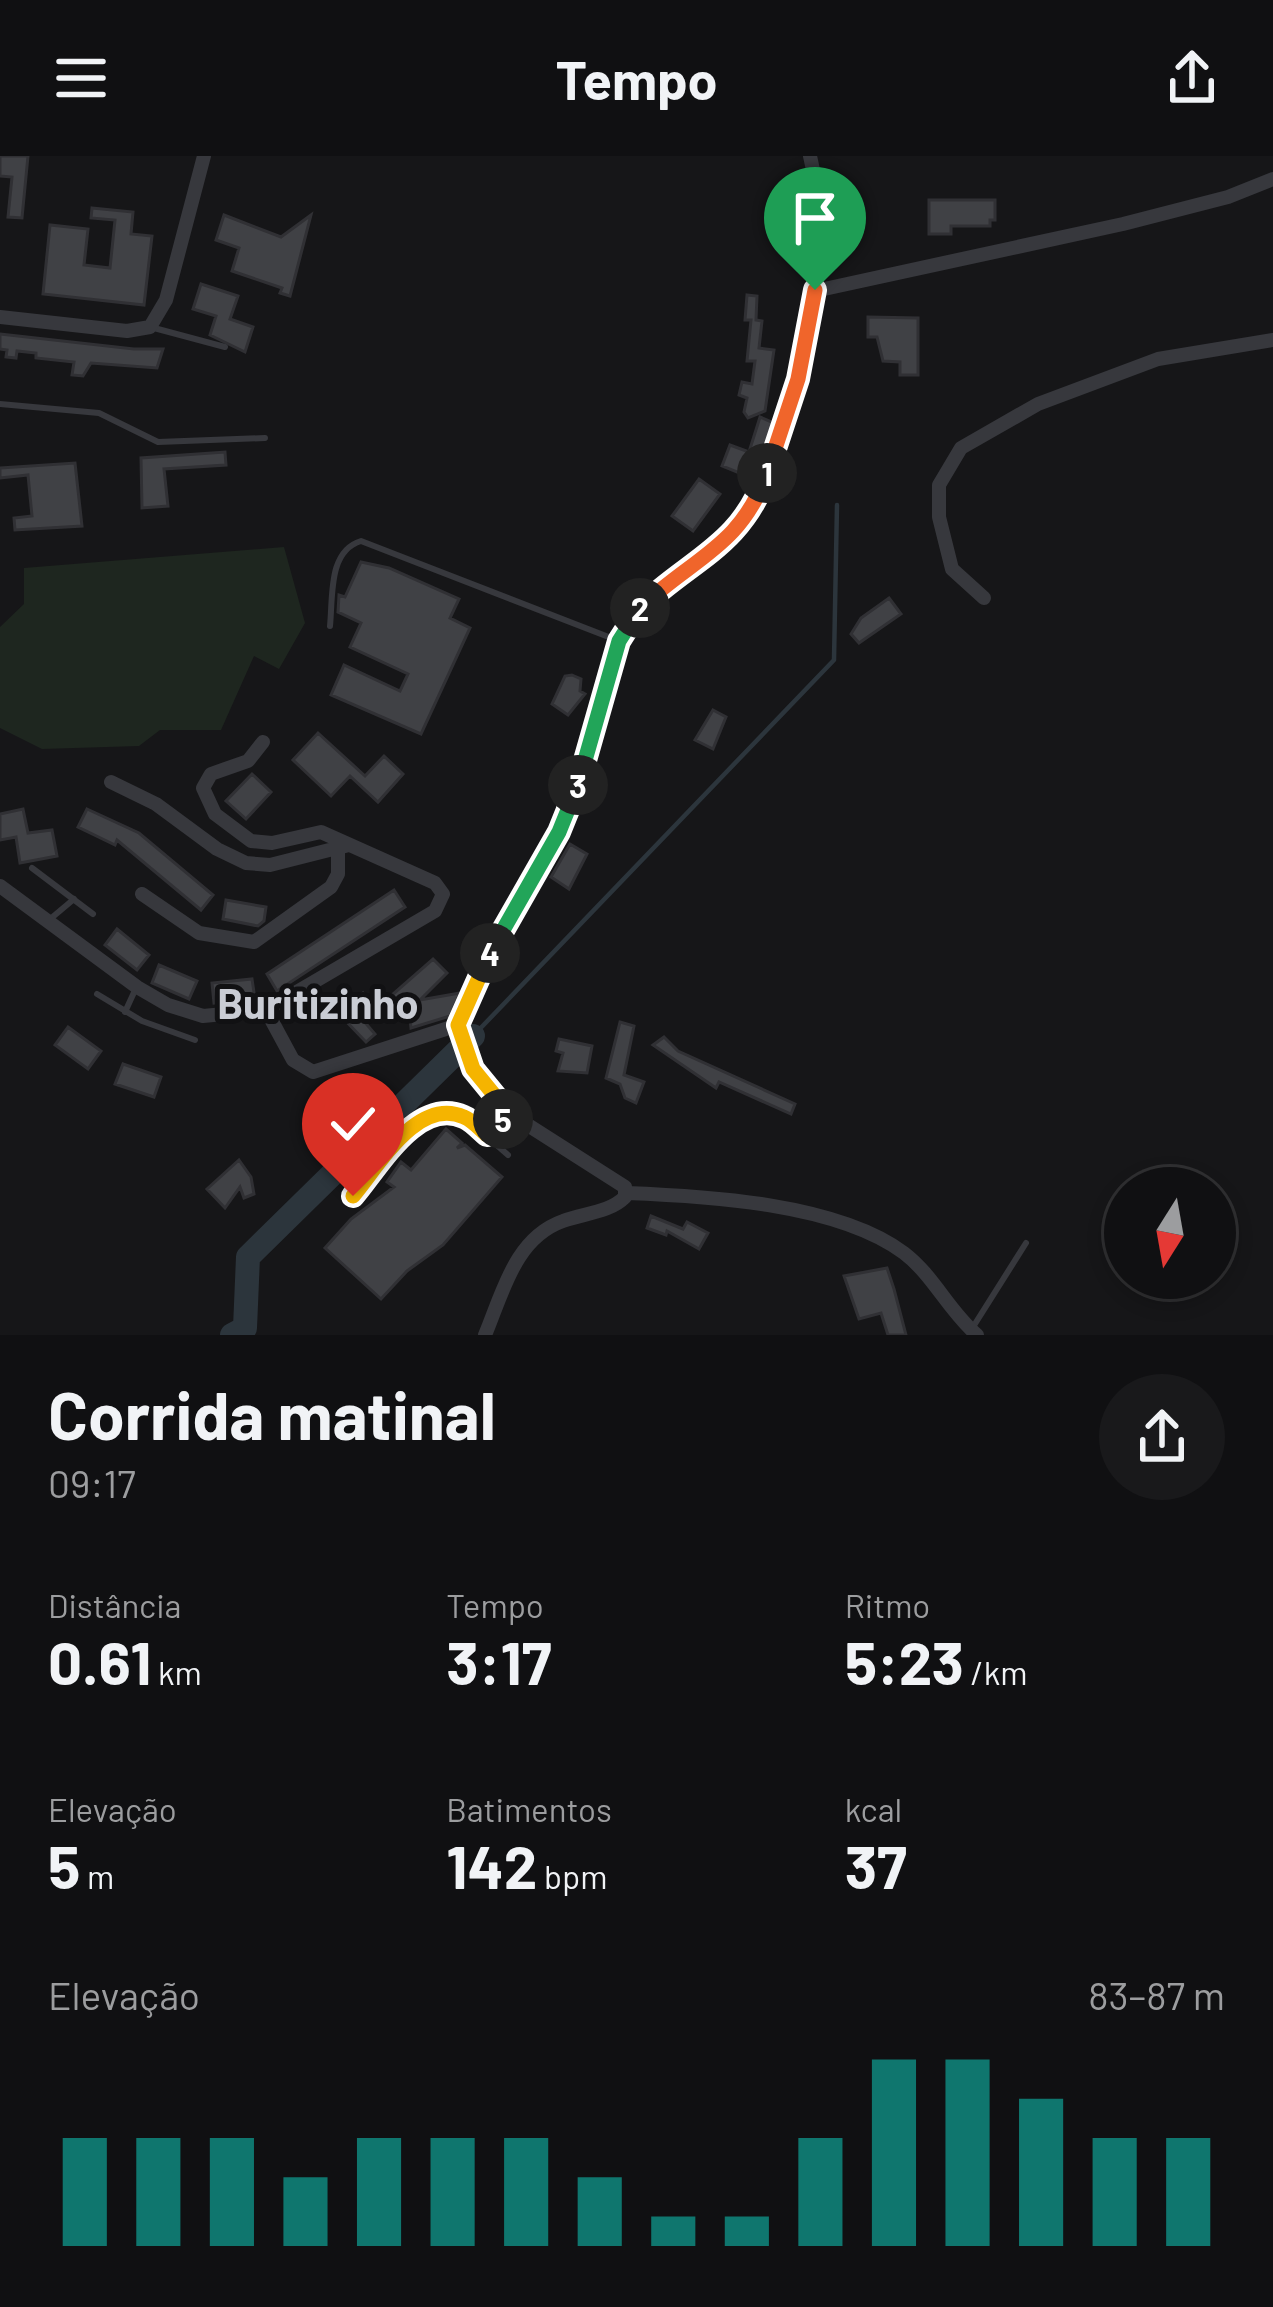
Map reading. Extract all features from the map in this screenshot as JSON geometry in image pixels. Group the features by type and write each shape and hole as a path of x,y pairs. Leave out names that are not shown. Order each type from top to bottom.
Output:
{"street":[{"path":"0,316 127,332 150,327 166,300 204,156"},
{"path":"626,1193 622,1182 509,1113 473,1069 458,1025 489,956 571,806 619,641 642,604 731,538 751,512 798,379 815,290 818,193 809,156"},
{"path":"815,290 1123,224 1228,197 1273,179"},
{"path":"984,598 957,577 939,517 939,485 961,448 1038,404 1158,359 1273,340"},
{"path":"0,886 136,987 168,1005 203,1016 266,1010 440,905 442,894 429,879 314,830 272,843 251,842 230,829 209,807 203,788 211,774 248,761 263,742"},
{"path":"111,782 156,803 217,849 246,863 270,865 343,846"},
{"path":"142,894 199,933 254,942 331,887 343,846"},
{"path":"266,1010 293,1060 313,1072 458,1025"},
{"path":"485,1335 523,1250 549,1227 614,1206 626,1193 735,1197 830,1220 899,1249 929,1275 951,1311 974,1332"}],"lane":[{"path":"150,327 225,347"},
{"path":"0,404 99,412 158,442 265,438"},
{"path":"330,626 338,561 347,546 361,541 619,641"},
{"path":"32,868 93,914"},
{"path":"46,922 74,899"},
{"path":"124,1012 136,987"},
{"path":"97,994 124,1012 195,1040"},
{"path":"487,1135 509,1113"},
{"path":"353,1196 416,1122 447,1114 465,1117 508,1155"},
{"path":"974,1332 1026,1243"}],"shaded area":[{"path":"284,547 305,623 279,669 254,656 221,730 160,730 139,746 42,749 0,728 0,627 24,604 24,568"}],"building":[{"path":"0,156 28,156 22,218 8,217 12,177 0,176"},
{"path":"929,200 995,200 995,220 990,220 990,226 951,226 951,234 929,234"},
{"path":"92,208 133,212 131,234 152,236 144,305 43,294 50,225 88,229 84,265 110,268 115,220 91,218"},
{"path":"224,215 281,237 311,215 290,296 280,293 282,288 232,271 239,248 216,240"},
{"path":"201,284 238,296 230,319 253,327 245,352 210,335 216,316 193,309"},
{"path":"747,295 757,296 756,320 762,321 759,348 774,350 765,411 748,418 744,412 747,398 739,395 742,382 752,384 755,361 747,361 751,320 745,320"},
{"path":"868,317 918,318 918,375 900,375 900,362 883,361 877,337 868,337"},
{"path":"0,334 163,349 157,368 91,363 83,376 72,375 74,362 17,351 16,358 6,357 7,350 0,349"},
{"path":"760,417 774,423 752,478 722,466 730,445 749,452"},
{"path":"225,452 226,465 164,469 168,506 142,508 141,458"},
{"path":"75,463 82,526 15,530 14,518 32,516 28,475 0,478 0,468"},
{"path":"699,479 720,494 693,531 672,516"},
{"path":"361,562 389,568 459,599 450,618 470,628 421,734 331,695 344,665 400,691 408,674 350,647 361,623 338,612 339,595 345,597"},
{"path":"889,598 901,614 859,643 851,634 861,618"},
{"path":"565,676 581,679 580,691 585,694 568,715 552,704"},
{"path":"713,710 726,717 713,749 695,740"},
{"path":"318,733 365,776 384,756 403,774 378,802 350,776 331,796 293,760"},
{"path":"252,774 271,792 246,819 226,801"},
{"path":"23,809 28,833 52,830 57,856 20,863 16,837 0,840 0,814"},
{"path":"87,809 139,833 213,895 201,910 117,840 115,845 78,827"},
{"path":"570,844 587,854 569,889 551,877"},
{"path":"394,890 405,907 277,991 267,974"},
{"path":"226,900 266,907 264,921 258,926 223,919"},
{"path":"117,929 149,955 137,970 105,945"},
{"path":"433,959 447,973 420,1000 460,993 450,1016 411,1028 410,1018 392,995"},
{"path":"159,965 197,981 189,999 152,983"},
{"path":"252,979 255,999 214,1003 212,983"},
{"path":"363,993 373,1006 362,1019 375,1034 366,1042 339,1014"},
{"path":"620,1022 634,1026 624,1075 644,1082 636,1103 625,1098 620,1084 606,1078"},
{"path":"68,1027 101,1051 88,1069 55,1045"},
{"path":"664,1037 678,1051 795,1104 791,1114 719,1082 716,1088 653,1045"},
{"path":"559,1039 592,1046 587,1073 558,1071 563,1053 556,1051"},
{"path":"123,1064 161,1077 154,1097 115,1084"},
{"path":"446,1129 462,1143 457,1148 465,1145 502,1177 443,1245 407,1271 381,1299 325,1248 351,1219 394,1187 387,1182 401,1162 411,1170"},
{"path":"239,1160 251,1177 254,1194 244,1198 240,1187 225,1208 207,1189"},
{"path":"651,1216 683,1229 687,1222 708,1233 699,1249 667,1231 666,1235 647,1228"},
{"path":"887,1268 906,1335 888,1335 881,1313 859,1319 844,1276"}],"waterway":[{"path":"473,1036 834,660 837,505"},
{"path":"232,1335 245,1328 248,1257 473,1036"}],"district":[{"name":"Buritizinho","path":"318,1002"}],"route":[{"path":"353,1196 416,1122 447,1114 465,1117 487,1135 509,1113 473,1069 458,1025 489,956 571,806 624,630 642,604 731,538 751,512 798,379 815,290"}]}
